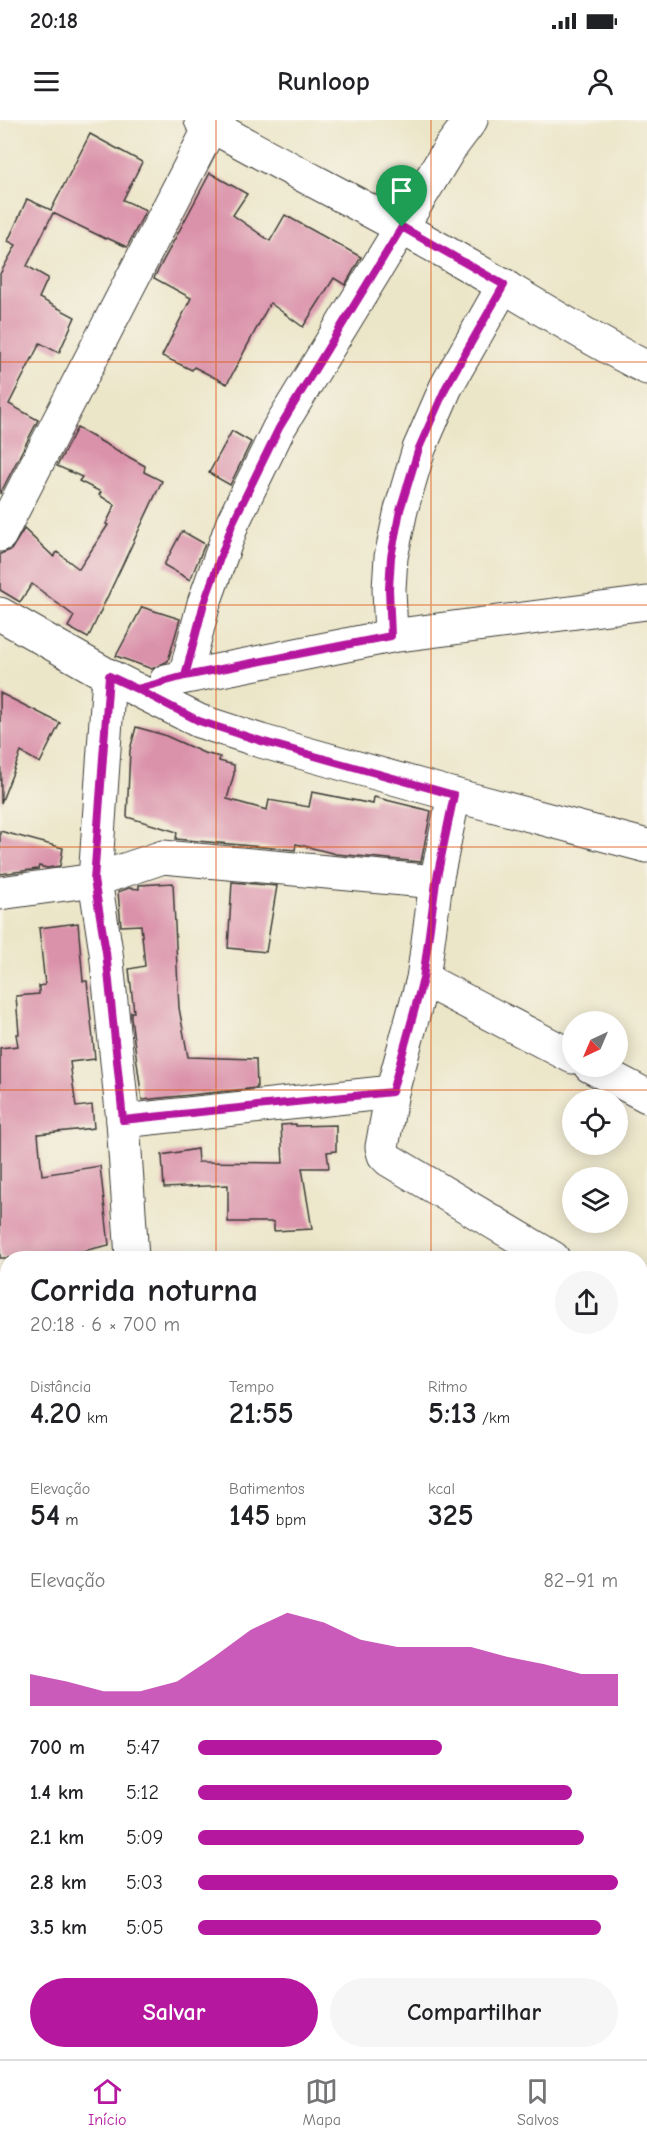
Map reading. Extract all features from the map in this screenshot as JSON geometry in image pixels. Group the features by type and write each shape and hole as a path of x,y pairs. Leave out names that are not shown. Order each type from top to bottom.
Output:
{"street":[{"path":"185,676 204,603 233,522 279,428 450,148 471,120"},
{"path":"0,535 208,122 402,227 617,353 647,368"},
{"path":"391,636 389,589 391,557 400,510 419,448 446,387 504,285"},
{"path":"123,683 185,676 391,636 647,603"},
{"path":"0,614 123,683 199,721 261,741 454,795 647,846"},
{"path":"123,683 94,880 106,952 123,1120 132,1251"},
{"path":"454,795 436,882 423,979 392,1092 382,1147 384,1155 389,1160 541,1251"},
{"path":"0,893 94,880 163,857 436,882"},
{"path":"423,979 562,1052"},
{"path":"611,1077 647,1096"},
{"path":"123,1120 392,1092"}],"building":[{"path":"90,134 142,162 123,200 146,210 127,247 53,213 27,266 48,278 39,298 75,317 59,353 40,343 9,404 38,420 0,494 0,274 16,245 8,241 27,199 51,210"},
{"path":"210,173 247,194 233,215 270,241 285,215 361,257 345,285 334,278 303,327 270,303 227,384 194,367 192,370 162,356 191,298 154,278"},
{"path":"77,428 145,466 144,472 162,481 88,638 68,627 74,616 32,584 20,602 0,590 0,554 11,550 24,529 54,557 57,552 79,569 108,525 106,524 115,505 99,495 101,492 79,481 82,477 57,466"},
{"path":"232,431 251,442 230,485 209,473"},
{"path":"182,531 205,544 190,580 164,565"},
{"path":"142,607 180,619 168,661 152,669 116,656"},
{"path":"0,693 60,723 40,763 21,752 1,803"},
{"path":"136,727 164,735 204,753 220,757 219,761 234,765 234,774 227,799 267,810 269,800 309,807 312,792 373,804 374,797 431,811 421,862 336,854 296,844 295,850 176,839 177,832 127,817 130,750"},
{"path":"0,831 63,848 60,866 47,868 39,866 38,869 0,874"},
{"path":"232,882 277,886 266,952 228,948"},
{"path":"173,883 179,1008 188,1057 256,1059 257,1088 142,1100 131,1017 131,1012 134,1012 129,969 145,966 141,925 121,926 118,892 129,888 139,889 139,885"},
{"path":"78,923 83,981 87,981 95,1059 70,1062 76,1107 92,1105 94,1128 38,1134 42,1175 100,1166 109,1245 83,1251 0,1251 0,1048 18,1046 16,996 39,994 39,986 45,985 39,928"},
{"path":"296,1124 296,1126 336,1125 336,1151 327,1152 329,1168 302,1168 312,1229 274,1231 274,1222 228,1222 228,1185 164,1188 162,1155 197,1149 198,1162 283,1163 281,1125"}],"route":[{"path":"402,227 279,428 233,522 204,603 185,676 137,689 109,676 94,880 106,952 123,1120 392,1092 423,979 436,882 454,795 261,741 199,721 137,689 185,676 391,636 389,589 391,557 400,510 419,448 446,387 504,285 402,227"}]}
